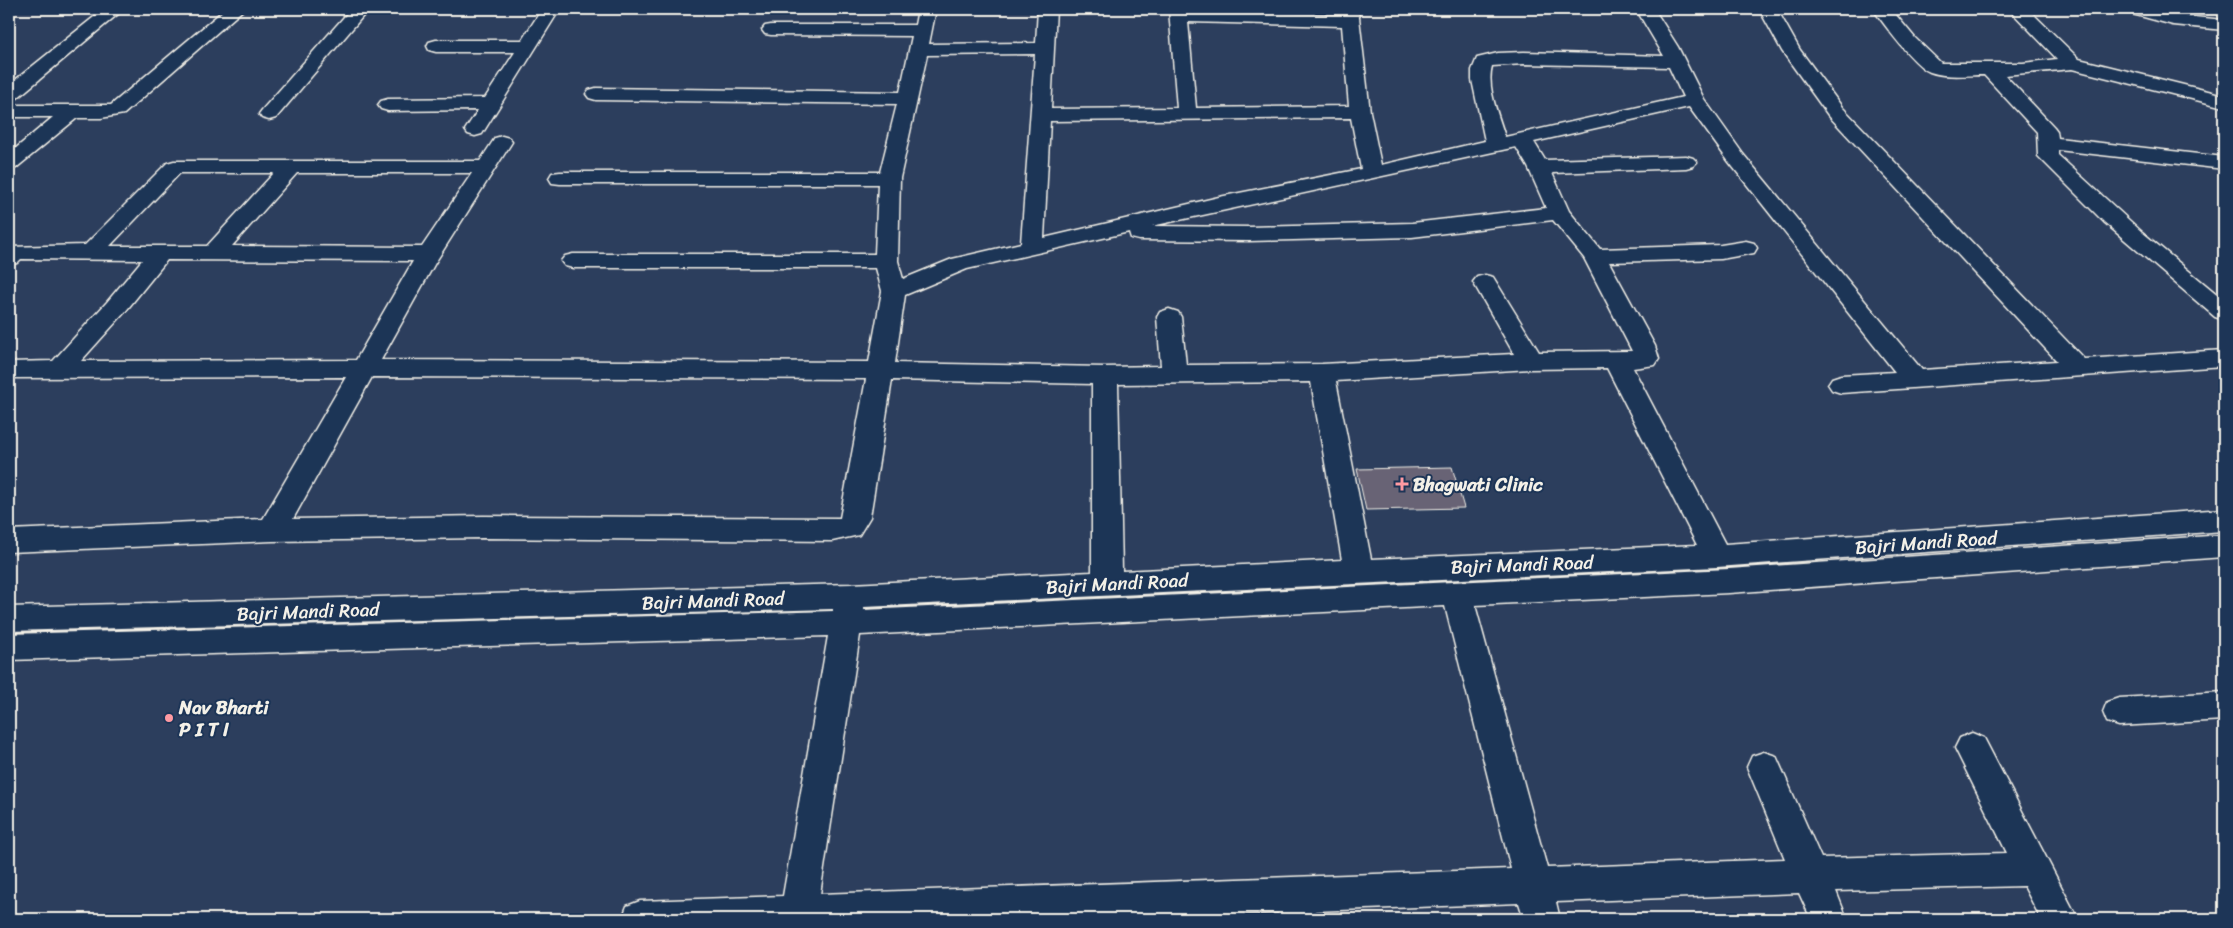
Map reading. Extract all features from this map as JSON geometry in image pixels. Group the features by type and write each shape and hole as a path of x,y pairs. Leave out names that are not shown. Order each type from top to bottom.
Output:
{"street":[{"path":"9,95 115,9"},
{"path":"9,112 102,112 117,110 235,9"},
{"path":"269,114 360,9"},
{"path":"474,130 551,9"},
{"path":"1032,247 1047,9"},
{"path":"1646,9 1676,62 1694,100 1736,158 1915,379"},
{"path":"1768,9 1791,51 1835,111 2078,368"},
{"path":"1882,9 1908,42 1935,67 1948,70 1990,70 2044,68 2072,63 2224,101"},
{"path":"2018,9 2072,63"},
{"path":"2135,9 2173,20 2224,25"},
{"path":"2216,9 2224,15"},
{"path":"1187,114 1178,12 1350,15 1360,112 1372,173"},
{"path":"771,30 923,30 1044,48"},
{"path":"9,541 272,530 483,527 832,530 849,527 856,517 894,291 886,261 889,178 923,30"},
{"path":"436,46 528,46"},
{"path":"1496,144 1483,87 1481,69 1484,62 1498,59 1524,58 1676,62"},
{"path":"1990,70 2047,131 2048,156 2074,183 2148,251 2224,312"},
{"path":"596,94 908,98"},
{"path":"894,291 960,264 1219,204 1372,173 1694,100"},
{"path":"388,105 491,104"},
{"path":"9,164 72,112"},
{"path":"1040,115 1360,112"},
{"path":"9,370 365,368 881,371 1105,376 1322,374 1530,361 1646,359 1643,346 1594,256 1559,213 1539,167 1521,138"},
{"path":"272,530 429,254 502,142"},
{"path":"2048,144 2224,163"},
{"path":"1539,167 1686,162"},
{"path":"91,252 174,167 486,167"},
{"path":"213,253 291,167"},
{"path":"560,178 889,178"},
{"path":"1093,233 1249,234 1412,230 1559,213"},
{"path":"1594,256 1721,252 1746,248"},
{"path":"9,258 15,252 429,254"},
{"path":"59,370 116,307 160,253"},
{"path":"573,261 886,261"},
{"path":"1486,282 1530,361"},
{"path":"1169,317 1174,374"},
{"path":"1841,384 2224,358"},
{"path":"1616,360 1717,556"},
{"path":"1322,374 1359,571"},
{"path":"1105,376 1108,584"},
{"name":"Bajri Mandi Road","path":"848,610 1108,584 1717,556 2224,520"},
{"path":"10,628 848,610 1457,593 1729,581 2224,546"},
{"path":"1457,593 1537,903"},
{"path":"798,914 848,610"},
{"path":"2119,712 2224,706"},
{"path":"1972,748 2060,919"},
{"path":"1764,767 1829,919"},
{"path":"640,919 798,914 945,914 1537,903 1810,875 2034,869"}],"building":[{"path":"1452,467 1464,508 1366,510 1357,469"}],"place":[{"name":"Bhagwati Clinic","path":"1402,484"},
{"name":"Nav Bharti P I T I","path":"169,718"}]}
